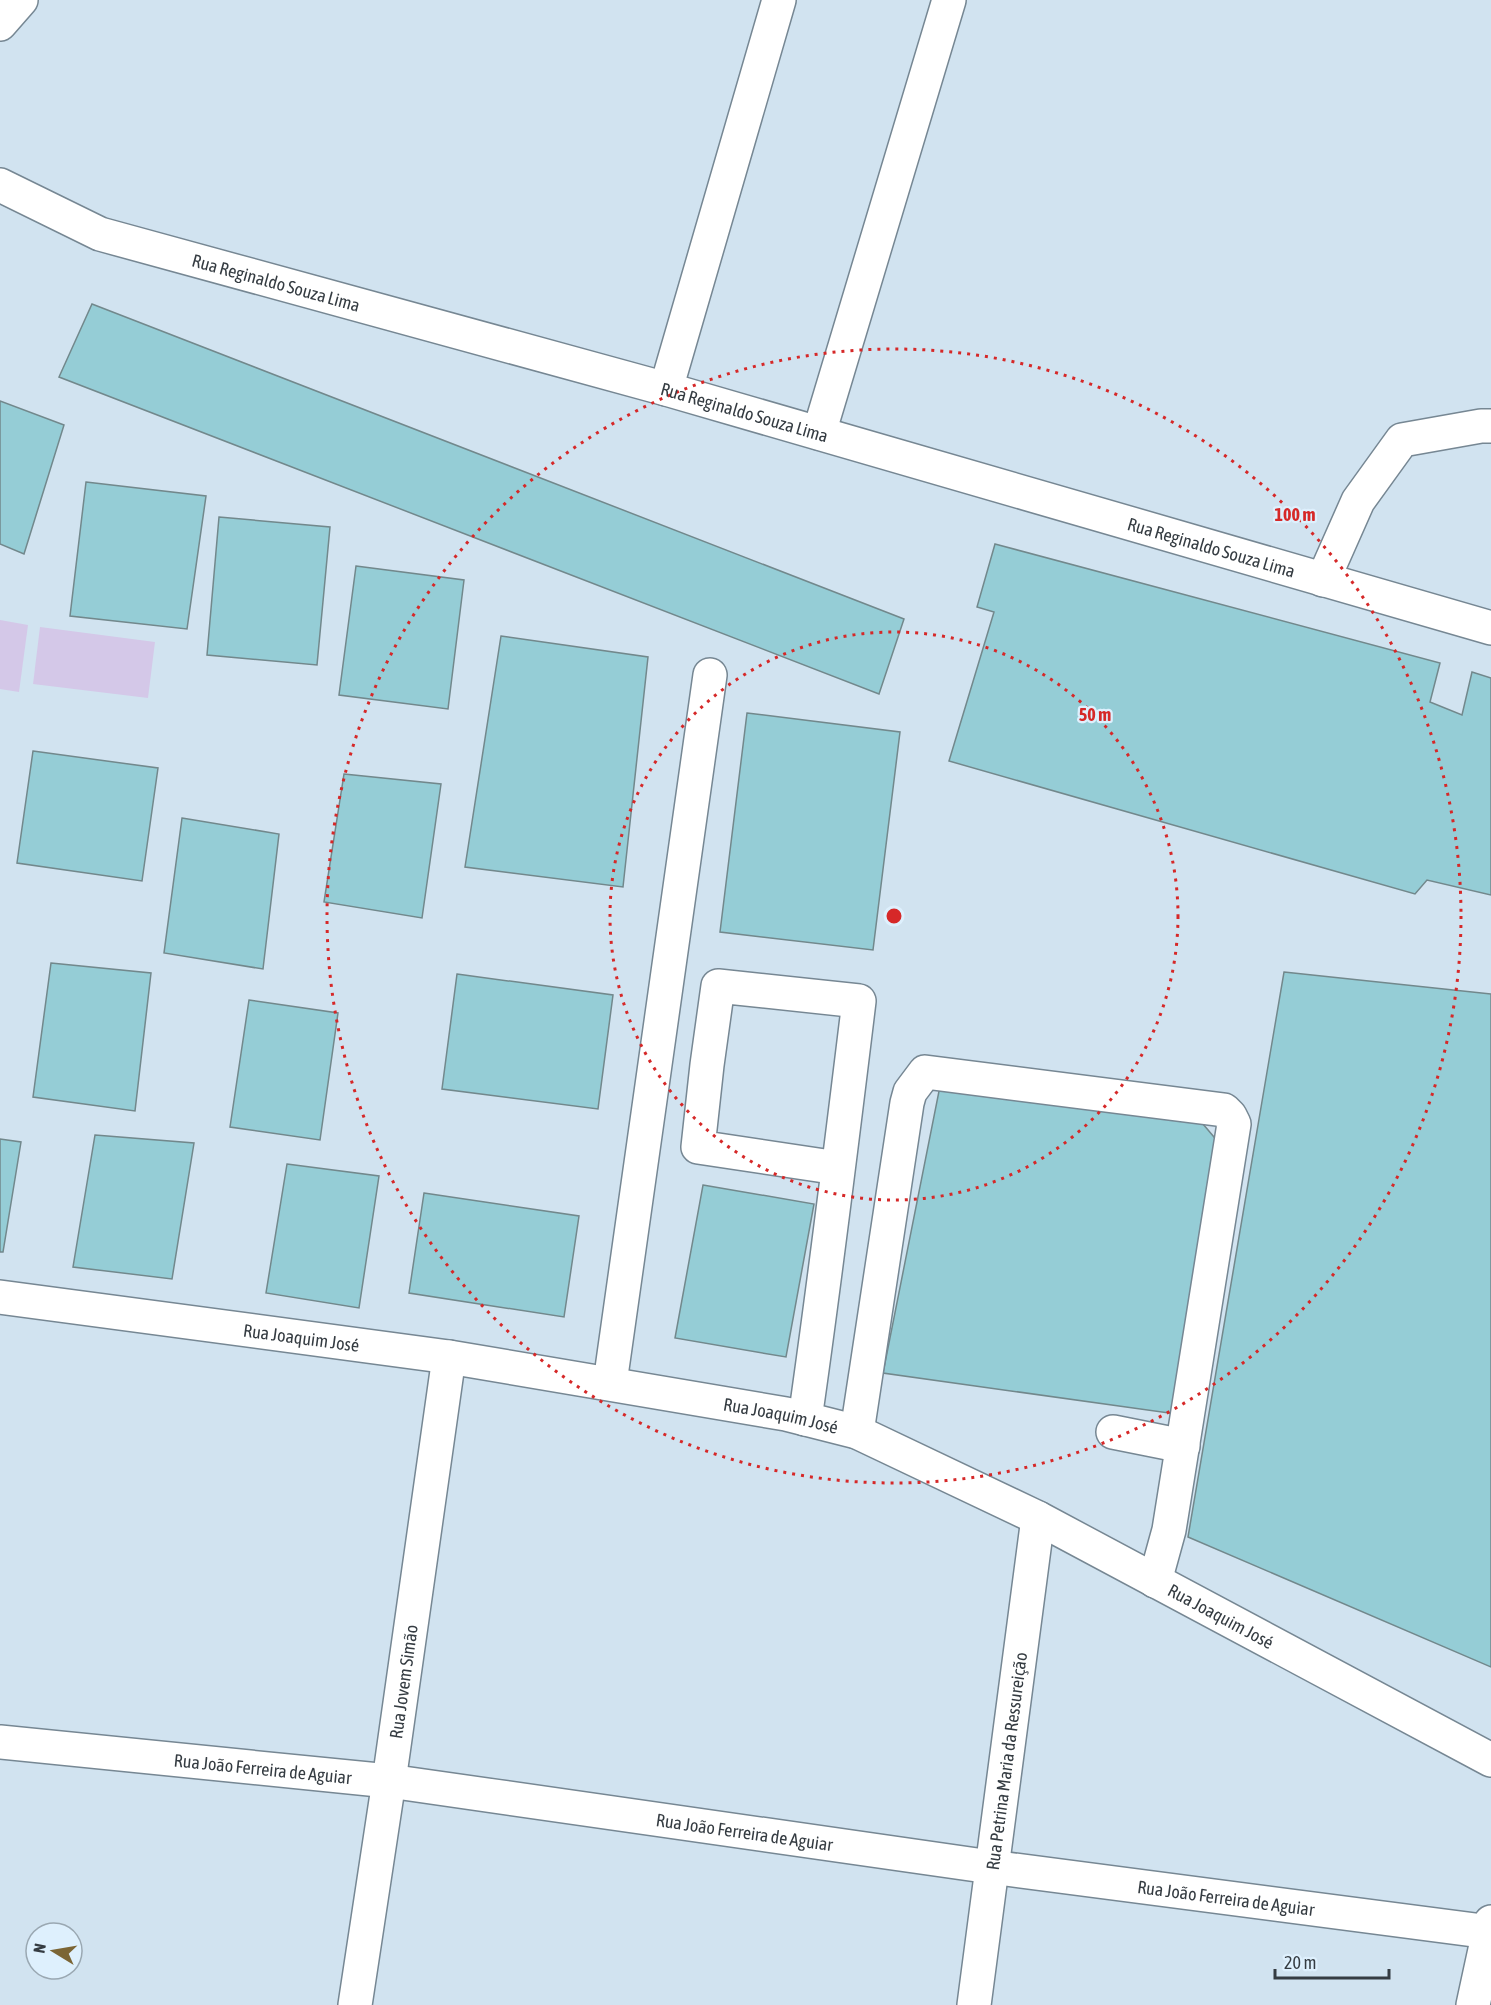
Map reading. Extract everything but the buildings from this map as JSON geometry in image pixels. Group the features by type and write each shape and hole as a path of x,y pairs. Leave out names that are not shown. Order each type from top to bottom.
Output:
{"street":[{"path":"0,24 21,0"},
{"path":"666,389 779,0"},
{"path":"819,433 949,0"},
{"name":"Rua Reginaldo Souza Lima","path":"1,189 100,234 666,389 1491,628"},
{"path":"1323,580 1358,501 1402,440 1491,426"},
{"path":"610,1383 710,675"},
{"path":"805,1419 838,1168 859,1001 718,986 706,1065 698,1147 838,1168"},
{"path":"857,1432 907,1103 910,1092 925,1072 1224,1110 1234,1124 1169,1530 1155,1581"},
{"name":"Rua Joaquim José","path":"0,1297 449,1357 610,1383 805,1419 857,1432 1038,1518 1491,1760"},
{"name":"Rua Jovem Simão","path":"355,2005 449,1357"},
{"path":"1113,1432 1183,1446"},
{"name":"Rua Petrina Maria da Ressureição","path":"974,2005 1038,1518"},
{"name":"Rua João Ferreira de Aguiar","path":"0,1742 389,1781 991,1867 1490,1927"},
{"path":"1473,2005 1490,1927"}],"shaded area":[{"path":"0,620 28,625 19,692 0,689"},
{"path":"40,627 155,642 148,698 33,684"}]}
